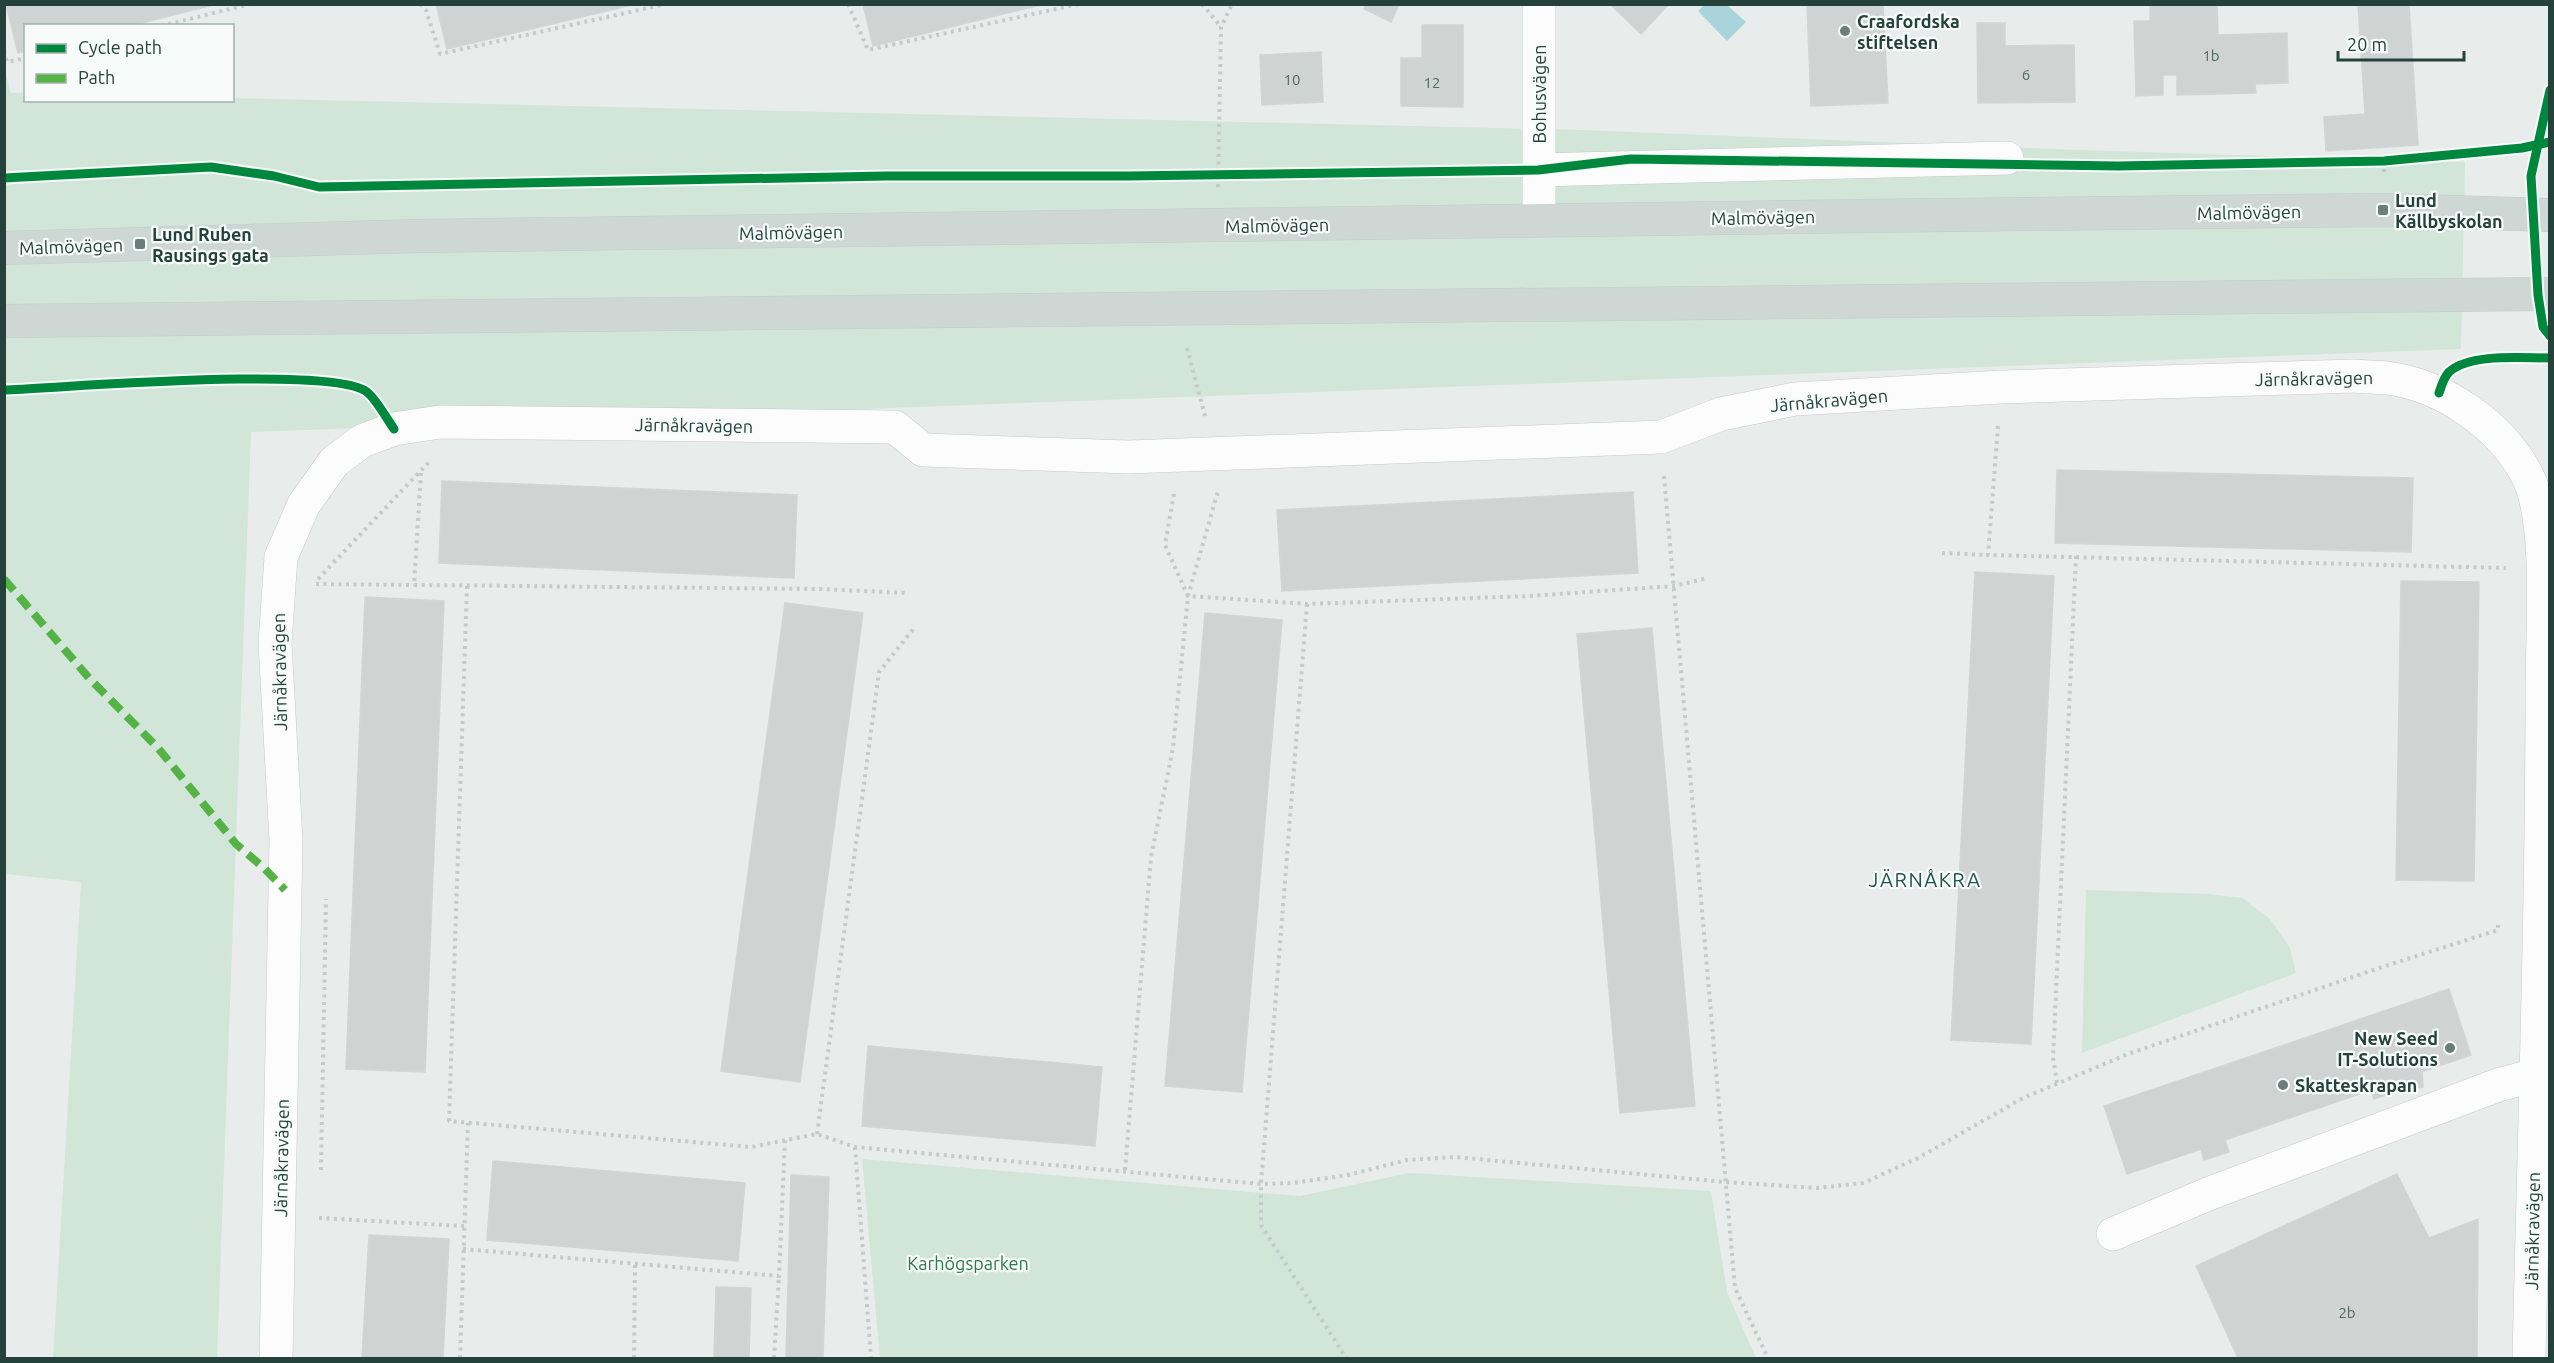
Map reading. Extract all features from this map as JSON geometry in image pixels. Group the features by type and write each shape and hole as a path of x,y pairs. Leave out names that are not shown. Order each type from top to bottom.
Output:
{"main road":[{"name":"Malmövägen","path":"4,248 418,236 1539,220 2383,210 2550,215"},
{"path":"4,321 2550,294"}],"street":[{"name":"Bohusvägen","path":"1539,4 1539,220"},
{"path":"1538,171 2007,158"},
{"name":"Järnåkravägen","path":"276,1359 285,840 275,644 281,557 304,504 334,462 362,441 394,429 440,422 895,427 923,450 1129,457 1661,436 1721,414 1795,399 2001,387 2354,376 2390,378 2439,393 2475,415 2504,441 2528,476 2539,513 2542,843 2529,1359"},
{"path":"2113,1234 2213,1192 2498,1085 2536,1075"}],"path":[{"path":"169,24 250,4"},
{"path":"420,4 426,10 440,54 666,4"},
{"path":"848,4 868,50 1079,4"},
{"path":"1202,4 1221,27"},
{"path":"1218,174 1221,27 1232,4"},
{"path":"4,51 7,62 24,58"},
{"path":"2384,161 2384,172"},
{"path":"1207,174 1230,174"},
{"path":"1988,555 2001,387"},
{"path":"1661,436 1735,1288 1768,1359"},
{"path":"1125,1170 1151,857 1173,748 1188,596 1228,453"},
{"path":"1181,455 1165,545 1188,596"},
{"path":"314,595 314,584 432,459"},
{"path":"414,585 421,472"},
{"path":"1942,554 2508,568"},
{"path":"2058,1083 2053,1058 2076,556"},
{"path":"1188,596 1307,604 1529,596 1674,586 1708,578"},
{"path":"314,584 820,589 908,593"},
{"path":"467,586 449,1121 751,1147 817,1134 855,1147 1261,1184 1348,1175 1407,1160 1455,1157 1725,1182 1817,1188 1863,1183 1918,1158 2023,1098 2058,1083 2128,1054 2498,930 2499,918"},
{"path":"1307,604 1261,1184 1261,1225 1346,1359"},
{"path":"817,1134 879,672 914,628"},
{"path":"321,1182 326,893"},
{"path":"460,1359 468,1123"},
{"path":"774,1359 784,1140"},
{"path":"855,1147 870,1359"},
{"path":"318,1229 319,1218 464,1226"},
{"path":"464,1249 779,1276"},
{"path":"633,1359 635,1264"}],"green space":[{"path":"4,68 11,93 24,93 24,102 234,102 234,98 1582,130 2080,150 2465,162 2461,349 251,432 217,1358 53,1358 81,882 5,874"},
{"path":"2086,890 2209,894 2242,898 2270,919 2290,948 2296,973 2082,1053"},
{"name":"Karhögsparken","path":"862,1159 1300,1196 1409,1173 1711,1191 1727,1292 1756,1358 880,1358"}],"water":[{"path":"1705,4 1727,5 1746,22 1727,41 1698,11"}],"building":[{"path":"6,4 217,4 138,24 24,24 24,52 18,53"},
{"path":"436,4 636,4 447,49"},
{"path":"863,4 1045,4 873,46"},
{"path":"1366,4 1399,4 1391,22 1364,9"},
{"path":"1610,4 1669,4 1641,34"},
{"path":"1807,4 1883,4 1888,103 1811,106"},
{"path":"2150,4 2217,4 2218,35 2287,33 2288,83 2255,84 2256,93 2177,95 2177,75 2163,75 2163,95 2136,96 2134,21 2150,21"},
{"path":"2358,4 2409,4 2418,145 2326,151 2324,117 2365,114"},
{"path":"1977,23 2005,23 2005,46 2074,45 2075,102 1978,103"},
{"path":"1422,25 1463,25 1463,107 1401,106 1401,58 1422,58"},
{"path":"1321,52 1323,102 1262,105 1260,55"},
{"path":"2057,470 2413,478 2411,552 2055,543"},
{"path":"442,481 797,495 794,578 439,563"},
{"path":"1633,492 1638,573 1282,591 1277,510"},
{"path":"1975,572 2054,576 2031,1044 1951,1040"},
{"path":"2401,581 2479,582 2474,881 2396,880"},
{"path":"365,597 444,601 425,1072 346,1069"},
{"path":"785,603 863,613 800,1082 721,1071"},
{"path":"1205,613 1282,620 1242,1092 1165,1086"},
{"path":"1652,628 1695,1106 1620,1113 1577,634"},
{"name":"Skatteskrapan","path":"2449,989 2471,1055 2398,1080 2402,1090 2374,1099 2371,1090 2225,1140 2229,1152 2204,1160 2201,1149 2127,1174 2104,1106"},
{"path":"868,1046 1102,1067 1095,1146 862,1126"},
{"path":"2422,1072 2423,1087 2402,1090 2398,1080"},
{"path":"493,1161 745,1183 738,1261 487,1240"},
{"path":"2397,1174 2429,1238 2478,1219 2477,1358 2238,1358 2196,1266"},
{"path":"791,1175 829,1177 823,1358 786,1358"},
{"path":"369,1235 449,1239 443,1358 362,1358"},
{"path":"716,1287 751,1288 749,1358 714,1358"}],"marked path":[{"path":"4,579 89,678 158,748 236,844 285,890"}],"cycle path":[{"path":"2550,90 2531,176 2538,295 2543,327 2550,336"},
{"path":"4,178 211,167 274,176 319,187 886,176 1128,176 1538,170 1631,159 2118,166 2384,161 2522,148 2550,142"},
{"path":"2439,393 2449,372 2470,362 2511,357 2550,358"},
{"path":"4,390 194,380 304,380 344,384 367,392 378,404 394,429"}],"place":[{"name":"Craafordska stiftelsen","path":"1845,31"},
{"name":"Lund Källbyskolan","path":"2383,210"},
{"name":"Lund Ruben Rausings gata","path":"140,244"},
{"name":"New Seed IT-Solutions","path":"2450,1048"},
{"name":"Skatteskrapan","path":"2283,1085"}],"district":[{"name":"JÄRNÅKRA","path":"1925,879"}]}
